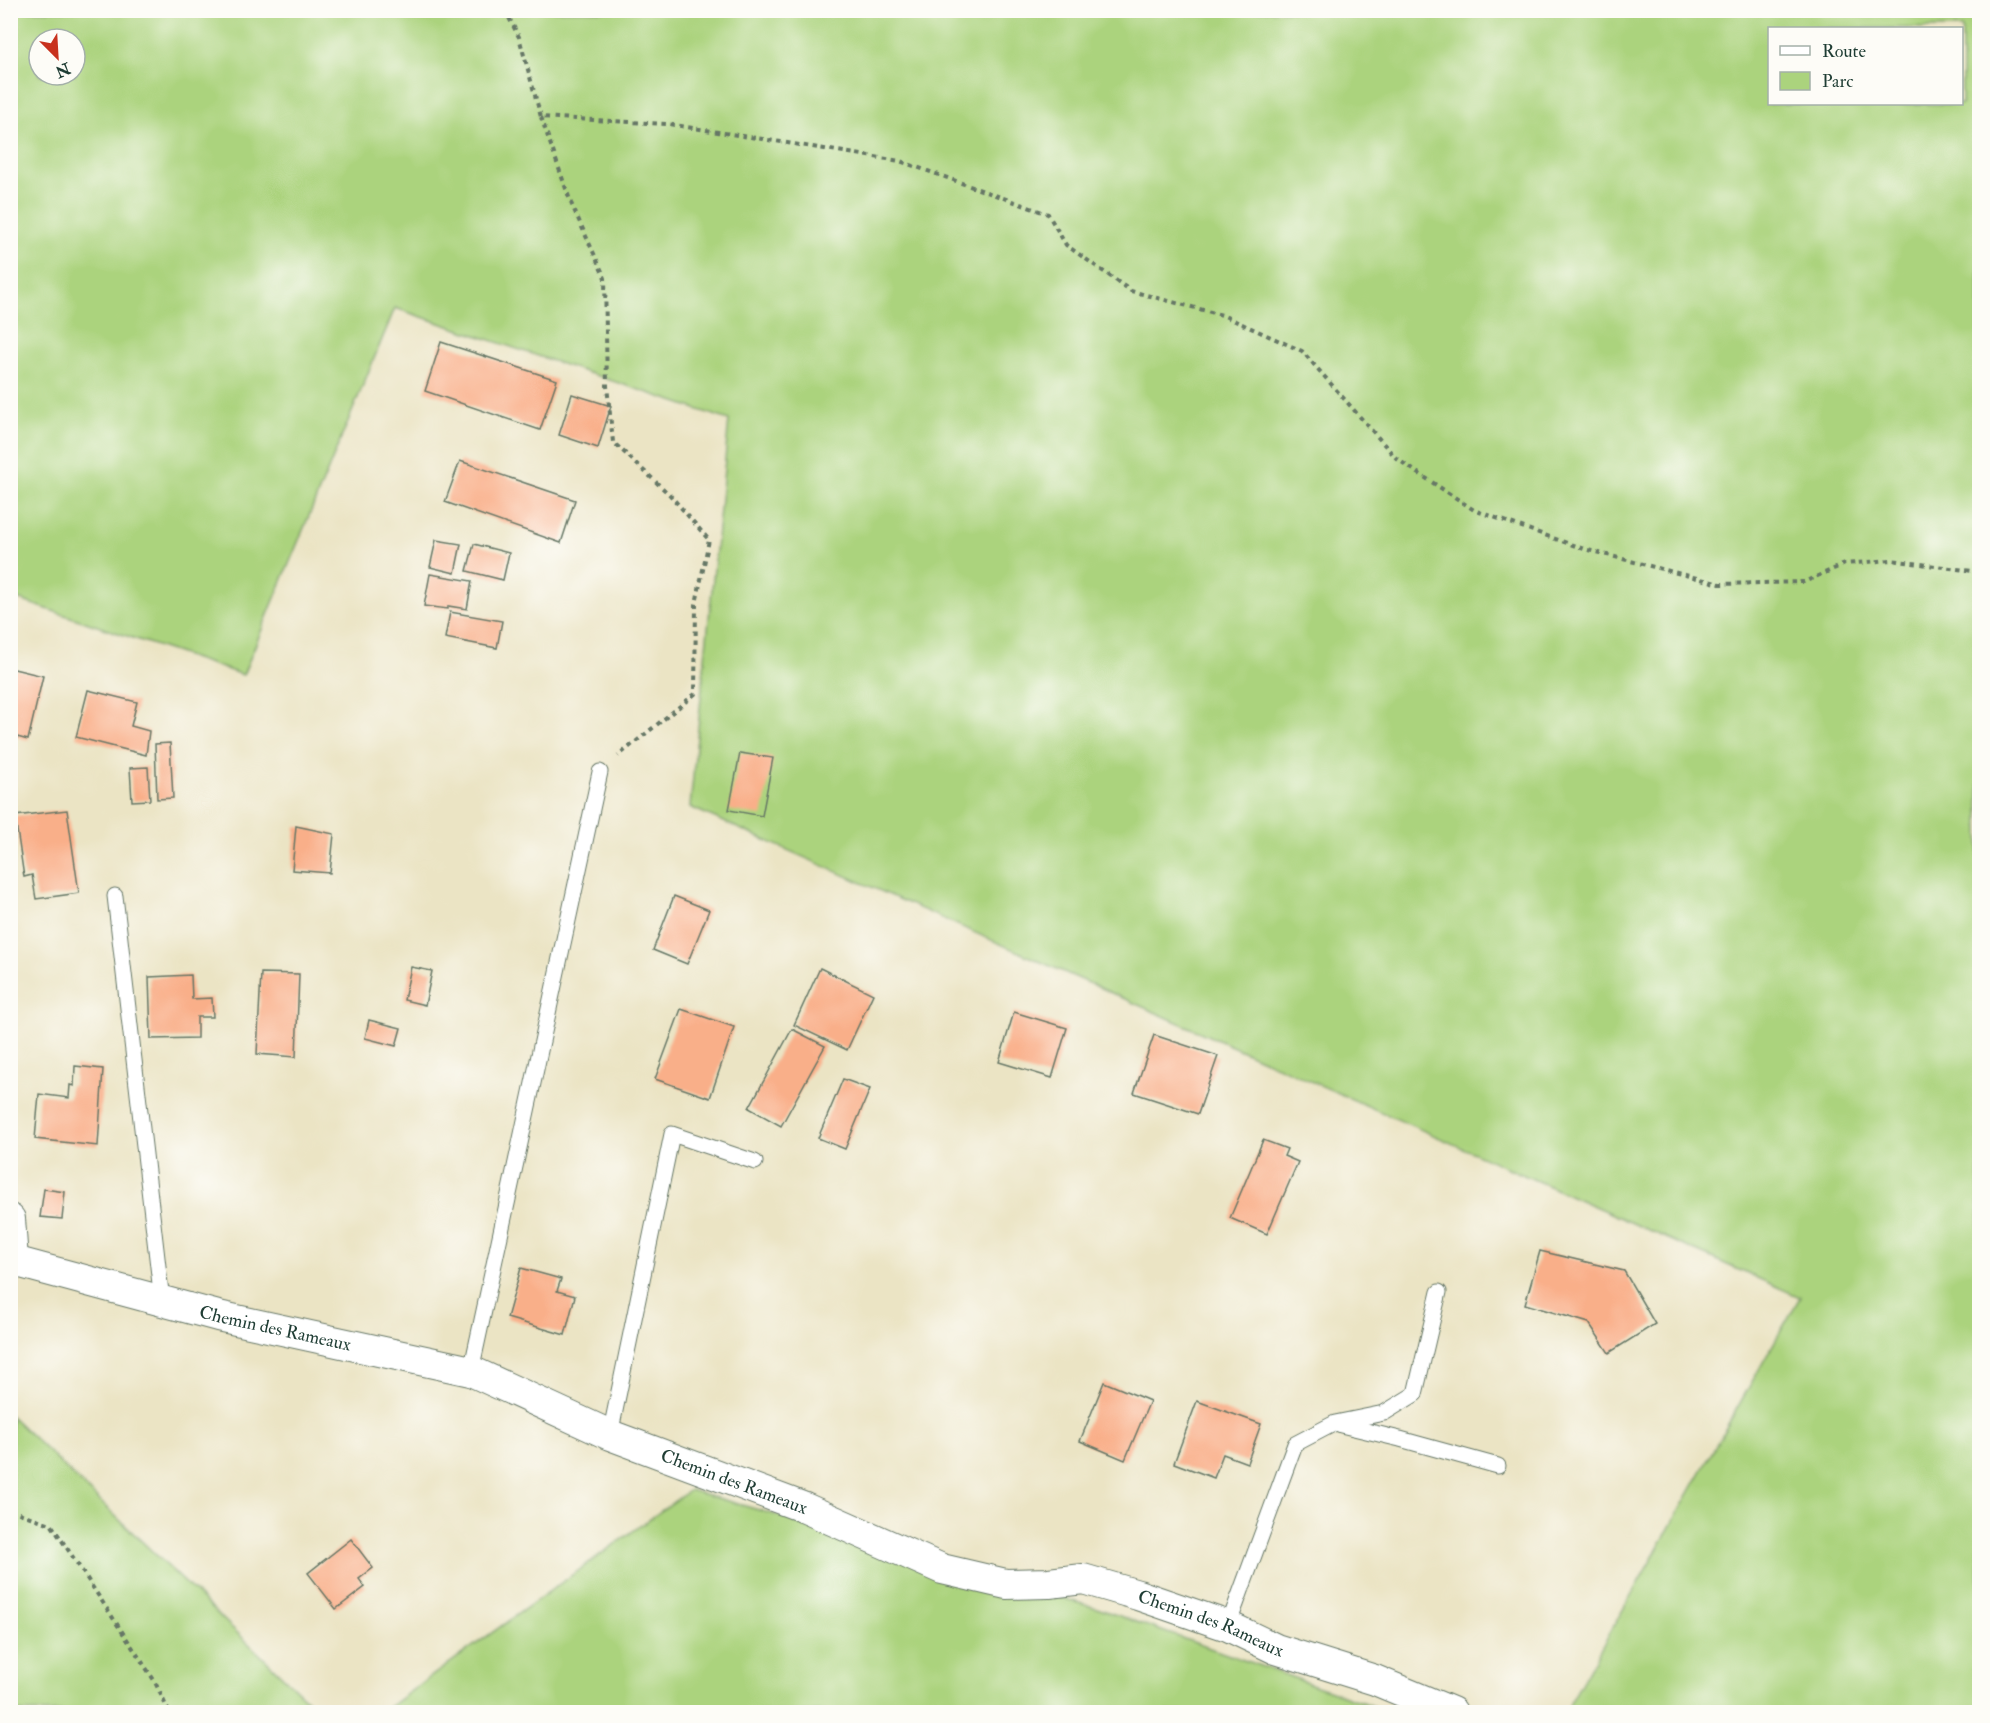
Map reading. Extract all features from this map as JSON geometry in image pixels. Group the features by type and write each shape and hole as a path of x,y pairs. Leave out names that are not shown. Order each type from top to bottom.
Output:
{"street":[{"path":"10,1219 12,1260"},
{"name":"Chemin des Rameaux","path":"12,1260 218,1316 471,1371 610,1435 805,1508 942,1569 1006,1584 1083,1579 1138,1594 1228,1626 1276,1649 1375,1680 1452,1713"}],"lane":[{"path":"471,1371 600,772"},
{"path":"114,896 162,1301"},
{"path":"610,1435 672,1134 754,1162"},
{"path":"1228,1626 1295,1444 1335,1423 1384,1413 1415,1394 1439,1292"},
{"path":"1335,1423 1498,1466"}],"path":[{"path":"505,10 519,36 541,117 572,203 605,278 607,386 614,442 670,495 709,540 696,604 695,694 600,772"},
{"path":"541,117 668,124 900,160 1047,214 1066,245 1131,291 1222,315 1302,351 1397,459 1474,510 1584,549 1720,584 1804,582 1845,564 1892,560 1980,572"},
{"path":"10,1510 51,1524 154,1680 169,1713"}],"green space":[{"path":"11,11 1979,11 1979,1712 1565,1712 1800,1297 690,807 729,420 395,308 243,675 11,597"},
{"path":"11,1416 320,1712 11,1712"},
{"path":"690,1490 1097,1608 1390,1712 382,1712"}],"building":[{"path":"441,342 557,380 540,430 425,391"},
{"path":"572,394 611,406 598,448 559,435"},
{"path":"460,461 575,500 561,543 445,502"},
{"path":"436,540 461,544 455,573 430,567"},
{"path":"474,544 509,553 503,580 467,571"},
{"path":"430,574 472,581 467,609 424,606"},
{"path":"450,612 502,621 497,648 445,638"},
{"path":"10,668 43,676 28,740 10,735"},
{"path":"88,690 137,702 131,726 149,731 146,755 76,737"},
{"path":"170,743 173,798 157,799 155,744"},
{"path":"740,753 773,758 762,816 729,810"},
{"path":"148,767 150,800 132,801 130,768"},
{"path":"67,810 79,893 36,899 32,875 24,877 15,816"},
{"path":"296,826 334,834 330,873 292,870"},
{"path":"674,896 709,910 687,964 653,950"},
{"path":"411,967 432,971 425,1005 404,1000"},
{"path":"820,968 873,994 847,1050 794,1025"},
{"path":"261,973 299,974 296,1057 257,1054"},
{"path":"191,975 192,999 212,998 213,1017 197,1017 197,1038 151,1039 149,977"},
{"path":"681,1009 734,1027 710,1098 655,1079"},
{"path":"1014,1012 1067,1028 1052,1078 999,1062"},
{"path":"369,1020 401,1028 396,1046 365,1038"},
{"path":"792,1029 825,1046 781,1126 749,1108"},
{"path":"1154,1035 1218,1056 1198,1114 1134,1093"},
{"path":"75,1066 103,1069 98,1146 35,1139 39,1094 69,1098 70,1085 74,1086"},
{"path":"843,1079 870,1089 845,1149 818,1138"},
{"path":"1263,1140 1287,1149 1284,1156 1298,1162 1267,1234 1230,1218"},
{"path":"44,1189 65,1192 62,1219 40,1217"},
{"path":"1540,1251 1624,1271 1655,1324 1609,1353 1589,1323 1525,1304"},
{"path":"521,1268 561,1279 557,1291 575,1296 565,1335 507,1318"},
{"path":"1104,1382 1150,1401 1125,1460 1080,1441"},
{"path":"1197,1401 1261,1424 1247,1463 1223,1454 1214,1478 1174,1463"},
{"path":"351,1539 373,1568 359,1579 365,1587 336,1609 308,1573"}]}
